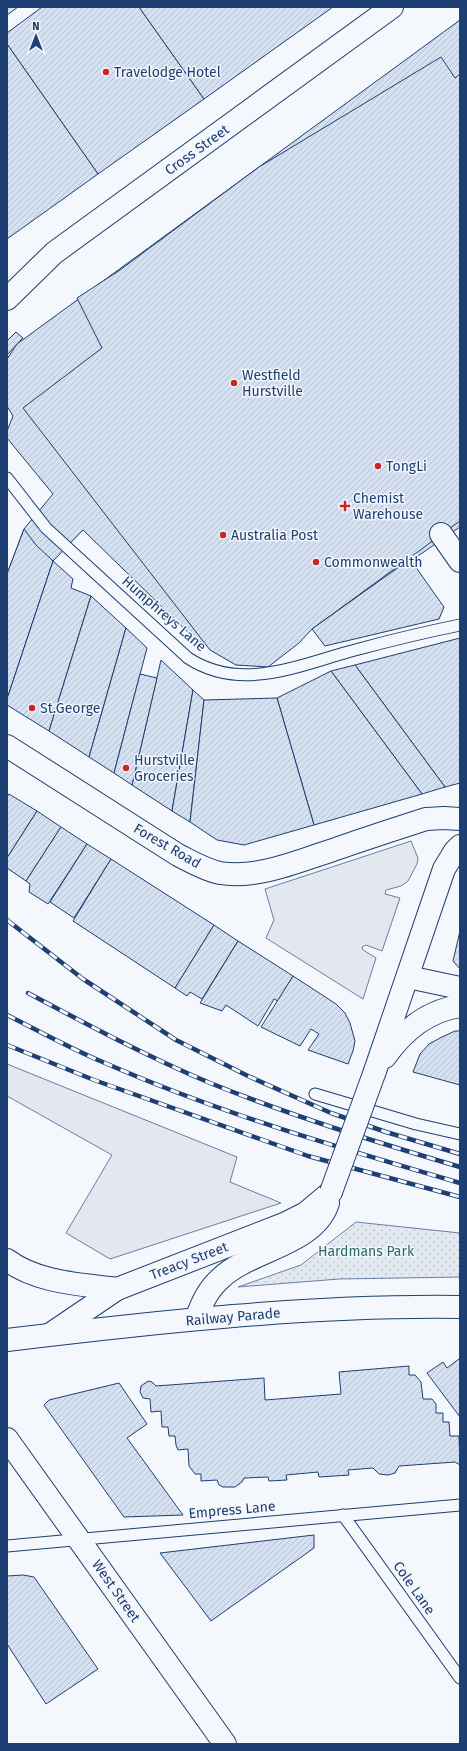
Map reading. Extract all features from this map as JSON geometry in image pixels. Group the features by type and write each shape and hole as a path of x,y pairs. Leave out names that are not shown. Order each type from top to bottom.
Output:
{"street":[{"name":"Cross Street","path":"7,299 54,253 392,7"},
{"path":"441,534 460,561"},
{"name":"Forest Road","path":"7,746 178,855 202,868 220,873 241,874 264,871 296,862 426,819 460,819"},
{"path":"460,846 455,851 444,869 408,977 460,988"},
{"name":"Treacy Street","path":"196,1319 202,1302 221,1277 237,1265 308,1230 318,1220 326,1207 408,977"},
{"path":"375,1071 405,1033 421,1020 439,1012 460,1006"},
{"name":"Treacy Street","path":"49,1335 117,1289 284,1224 306,1213 331,1192"},
{"path":"7,1260 16,1267 48,1279 117,1289"},
{"name":"Railway Parade","path":"7,1340 196,1319 384,1307 460,1307"},
{"name":"West Street","path":"7,1438 225,1744"}],"lane":[{"name":"Humphreys Lane","path":"7,478 46,528 188,658 201,666 214,671 256,676 277,672 359,648 460,625"},
{"path":"315,1094 416,1124 460,1134"},
{"name":"Empress Lane","path":"7,1546 460,1505"},
{"name":"Cole Lane","path":"343,1515 460,1678"}],"green space":[{"name":"Hardmans Park","path":"356,1222 460,1233 460,1277 339,1279 238,1287 301,1265"}],"shaded area":[{"path":"411,841 418,858 417,864 408,881 401,886 386,890 385,894 400,898 382,951 366,945 362,947 363,950 376,958 363,999 266,938 274,920 265,889"},
{"path":"7,1064 237,1157 230,1182 281,1203 110,1259 66,1233 112,1155 7,1096"}],"building":[{"path":"7,7 18,7 7,15"},
{"name":"Travelodge Hotel","path":"42,7 139,7 204,99 98,174 7,44 7,33"},
{"path":"139,7 333,7 204,99"},
{"name":"Westfield Hurstville","path":"460,20 460,527 270,658 234,659 196,640 83,530 53,561 7,699 7,574 24,529 53,494 7,438 7,431 13,416 7,406 7,359 17,344"},
{"path":"7,44 98,174 7,239"},
{"name":"Westfield Hurstville","path":"441,57 455,78 460,74 460,521 312,629 299,643 268,667 236,665 210,650 23,408 102,348 77,298 120,270 259,167"},
{"path":"16,332 23,338 7,355 7,341"},
{"path":"24,529 36,545 53,561 7,699 7,574"},
{"path":"410,559 444,607 439,619 325,646 312,629"},
{"path":"53,561 73,579 71,588 91,596 49,731 7,705 7,699"},
{"path":"91,596 126,628 89,757 49,731"},
{"path":"126,628 147,648 114,773 89,757"},
{"path":"460,638 460,783 445,787 355,665"},
{"path":"161,660 193,690 172,811 132,785"},
{"path":"355,665 445,787 422,794 331,671"},
{"path":"331,671 422,794 314,825 277,698"},
{"path":"140,674 157,678 132,785 114,773"},
{"path":"193,690 204,700 190,822 172,811"},
{"path":"277,698 314,825 244,845 217,840 190,822 204,700"},
{"path":"9,794 37,811 7,858 7,797"},
{"path":"37,811 61,827 26,881 7,868 7,858"},
{"path":"61,827 87,844 48,904 29,892 30,884 26,881"},
{"path":"87,844 111,859 74,918 50,902"},
{"path":"111,859 214,925 175,988 73,921"},
{"path":"214,925 238,941 202,999 190,992 187,996 175,988"},
{"path":"460,931 460,969 453,961"},
{"path":"238,941 293,976 278,1001 274,999 258,1026 226,1005 222,1011 200,1003"},
{"path":"293,976 336,1004 345,1013 350,1023 355,1041 348,1064 308,1050 319,1034 311,1029 300,1046 261,1027"},
{"path":"455,1031 460,1031 460,1085 413,1072 420,1054 429,1044"},
{"path":"459,1359 460,1417 427,1373 443,1362 447,1368"},
{"path":"409,1366 409,1375 415,1375 421,1382 423,1399 432,1399 436,1404 436,1413 443,1413 443,1422 449,1422 450,1436 459,1436 460,1465 455,1462 399,1466 395,1473 388,1475 379,1474 373,1468 348,1470 349,1475 319,1477 318,1472 286,1475 287,1480 269,1481 268,1477 244,1478 242,1482 235,1487 223,1487 219,1485 217,1480 201,1481 201,1474 195,1474 189,1466 188,1449 178,1450 175,1436 169,1436 168,1427 162,1427 161,1411 151,1412 150,1399 143,1398 140,1392 141,1386 148,1381 152,1382 156,1386 264,1378 265,1400 341,1394 339,1372"},
{"path":"119,1383 147,1424 127,1438 183,1515 124,1517 44,1405 49,1400"},
{"path":"314,1535 314,1548 211,1621 160,1553"},
{"path":"23,1575 34,1577 98,1669 46,1704 7,1644 7,1576"}],"railway":[{"path":"7,920 83,979 176,1040 248,1076 331,1113 386,1132 460,1154"},
{"path":"28,993 141,1052 210,1083 272,1107 334,1128 460,1167"},
{"path":"7,1015 92,1058 192,1098 280,1129 460,1183"},
{"path":"7,1045 94,1080 308,1156 460,1197"}],"place":[{"name":"Travelodge Hotel","path":"106,72"},
{"name":"Westfield Hurstville","path":"234,383"},
{"name":"TongLi","path":"378,466"},
{"name":"Chemist Warehouse","path":"345,506"},
{"name":"Australia Post","path":"223,535"},
{"name":"Commonwealth","path":"316,562"},
{"name":"St.George","path":"32,708"},
{"name":"Hurstville Groceries","path":"126,768"}]}
